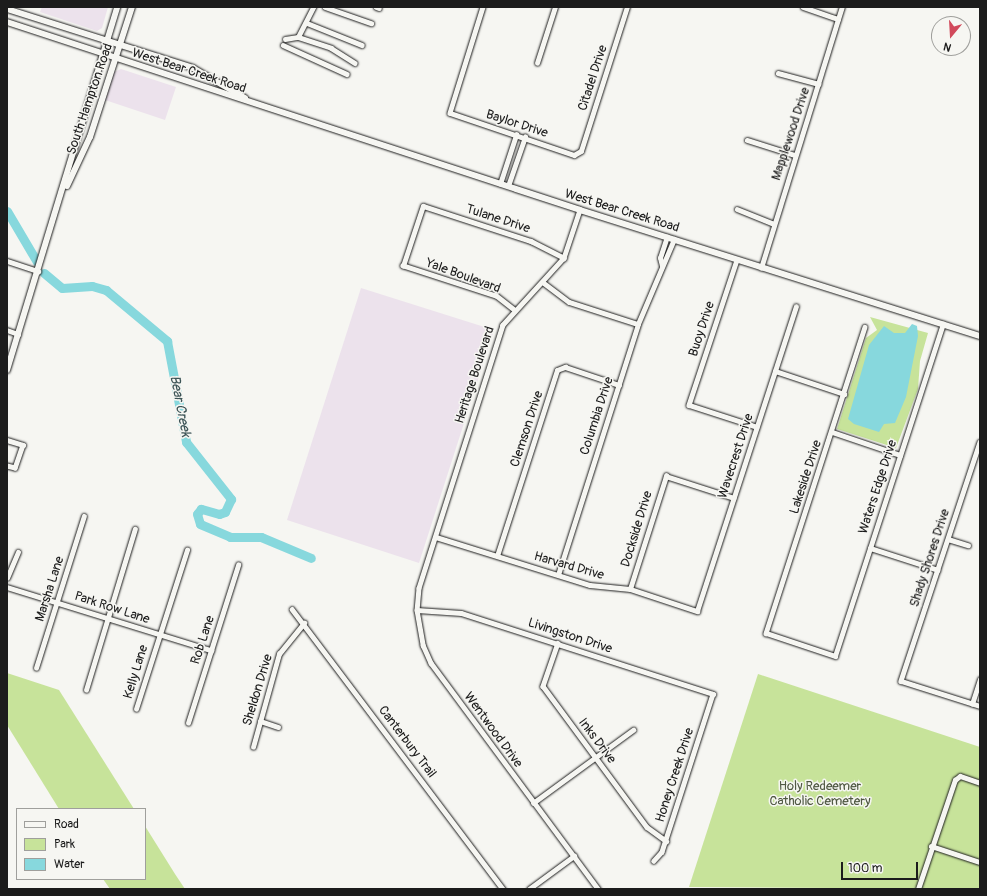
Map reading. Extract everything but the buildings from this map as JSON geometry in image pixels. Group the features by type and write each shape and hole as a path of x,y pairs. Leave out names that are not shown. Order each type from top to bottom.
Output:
{"main road":[{"name":"South Hampton Road","path":"7,370 62,195 102,53 117,7"},
{"name":"South Hampton Road","path":"62,195 90,137 132,7"},
{"name":"West Bear Creek Road","path":"7,9 193,68 257,104"},
{"name":"West Bear Creek Road","path":"7,22 580,210 667,236 761,268 980,336"}],"street":[{"path":"298,37 307,23 313,7"},
{"path":"325,7 371,23"},
{"name":"Baylor Drive","path":"482,7 450,113 578,154"},
{"path":"538,63 556,7"},
{"name":"Citadel Drive","path":"578,154 627,7"},
{"path":"803,7 838,18"},
{"name":"Mapplewood Drive","path":"761,268 842,7"},
{"path":"307,23 362,45"},
{"path":"285,40 298,37 331,48 355,63"},
{"path":"282,46 346,74"},
{"path":"778,73 819,84"},
{"path":"500,184 516,135"},
{"path":"508,186 525,138"},
{"path":"748,140 795,155"},
{"name":"Tulane Drive","path":"403,266 423,206 531,241 564,258"},
{"path":"737,209 774,224"},
{"name":"Heritage Boulevard","path":"426,566 503,325 514,310 544,283 564,258 580,210"},
{"name":"Columbia Drive","path":"662,266 660,258 667,236"},
{"name":"Columbia Drive","path":"558,575 638,324 674,239"},
{"name":"Buoy Drive","path":"737,260 689,405 757,427"},
{"path":"7,261 38,271"},
{"name":"Yale Boulevard","path":"403,266 496,296 514,310"},
{"path":"544,283 569,302 638,324"},
{"name":"Wavecrest Drive","path":"697,611 796,307"},
{"name":"Waters Edge Drive","path":"835,656 943,324"},
{"name":"Lakeside Drive","path":"835,656 766,633 865,327"},
{"path":"7,330 18,334"},
{"name":"Clemson Drive","path":"497,556 557,370 565,367 619,385"},
{"path":"775,371 844,394"},
{"path":"832,432 900,454"},
{"path":"7,440 23,445 15,468 7,466"},
{"name":"Shady Shores Drive","path":"972,704 901,680 980,442"},
{"name":"Dockside Drive","path":"630,589 666,476 734,498"},
{"name":"Marsha Lane","path":"36,668 84,516"},
{"path":"86,690 135,529"},
{"name":"Harvard Drive","path":"436,537 590,585 630,589 697,611"},
{"path":"948,539 968,545"},
{"path":"870,548 938,570"},
{"name":"Kelly Lane","path":"136,709 187,550"},
{"path":"7,578 18,552"},
{"name":"Rob Lane","path":"188,723 238,565"},
{"name":"Wentwood Drive","path":"426,566 417,610 423,645 431,663 598,889"},
{"name":"Park Row Lane","path":"7,587 211,650"},
{"name":"Canterbury Trail","path":"292,609 503,889"},
{"name":"Livingston Drive","path":"417,610 460,613 558,643 713,694"},
{"name":"Sheldon Drive","path":"253,747 279,654 304,623"},
{"name":"Inks Drive","path":"558,643 543,686 647,827 666,841"},
{"path":"980,679 972,704 980,706"},
{"name":"Honey Creek Drive","path":"654,861 662,852 666,841 713,694"},
{"path":"260,721 278,727"},
{"path":"533,803 632,730"},
{"path":"918,889 931,846 955,780 960,776 980,783"},
{"path":"931,846 980,862"},
{"path":"529,889 574,856"}],"shaded area":[{"path":"42,7 108,7 102,28 97,31 40,12"},
{"path":"121,69 176,87 165,120 102,99 109,74"},
{"path":"361,288 494,330 419,563 287,520"}],"green space":[{"path":"870,317 928,333 920,361 918,389 896,448 837,429 866,338 877,330"},
{"path":"7,673 59,690 133,808 58,808 7,725"},
{"name":"Holy Redeemer Catholic Cemetery","path":"758,674 980,747 980,889 689,887"},
{"path":"146,828 185,889 110,889 104,880 146,880"}],"water":[{"path":"912,324 917,326 918,336 906,397 895,423 884,424 879,432 854,424 848,419 869,345 884,326 894,333 905,333"}],"waterway":[{"name":"Bear Creek","path":"7,211 37,262"},
{"name":"Bear Creek","path":"44,273 62,288 92,286 106,290 167,341 186,442 231,499 225,512 219,514 201,509 197,514 200,524 230,537 261,537 311,558"}]}
